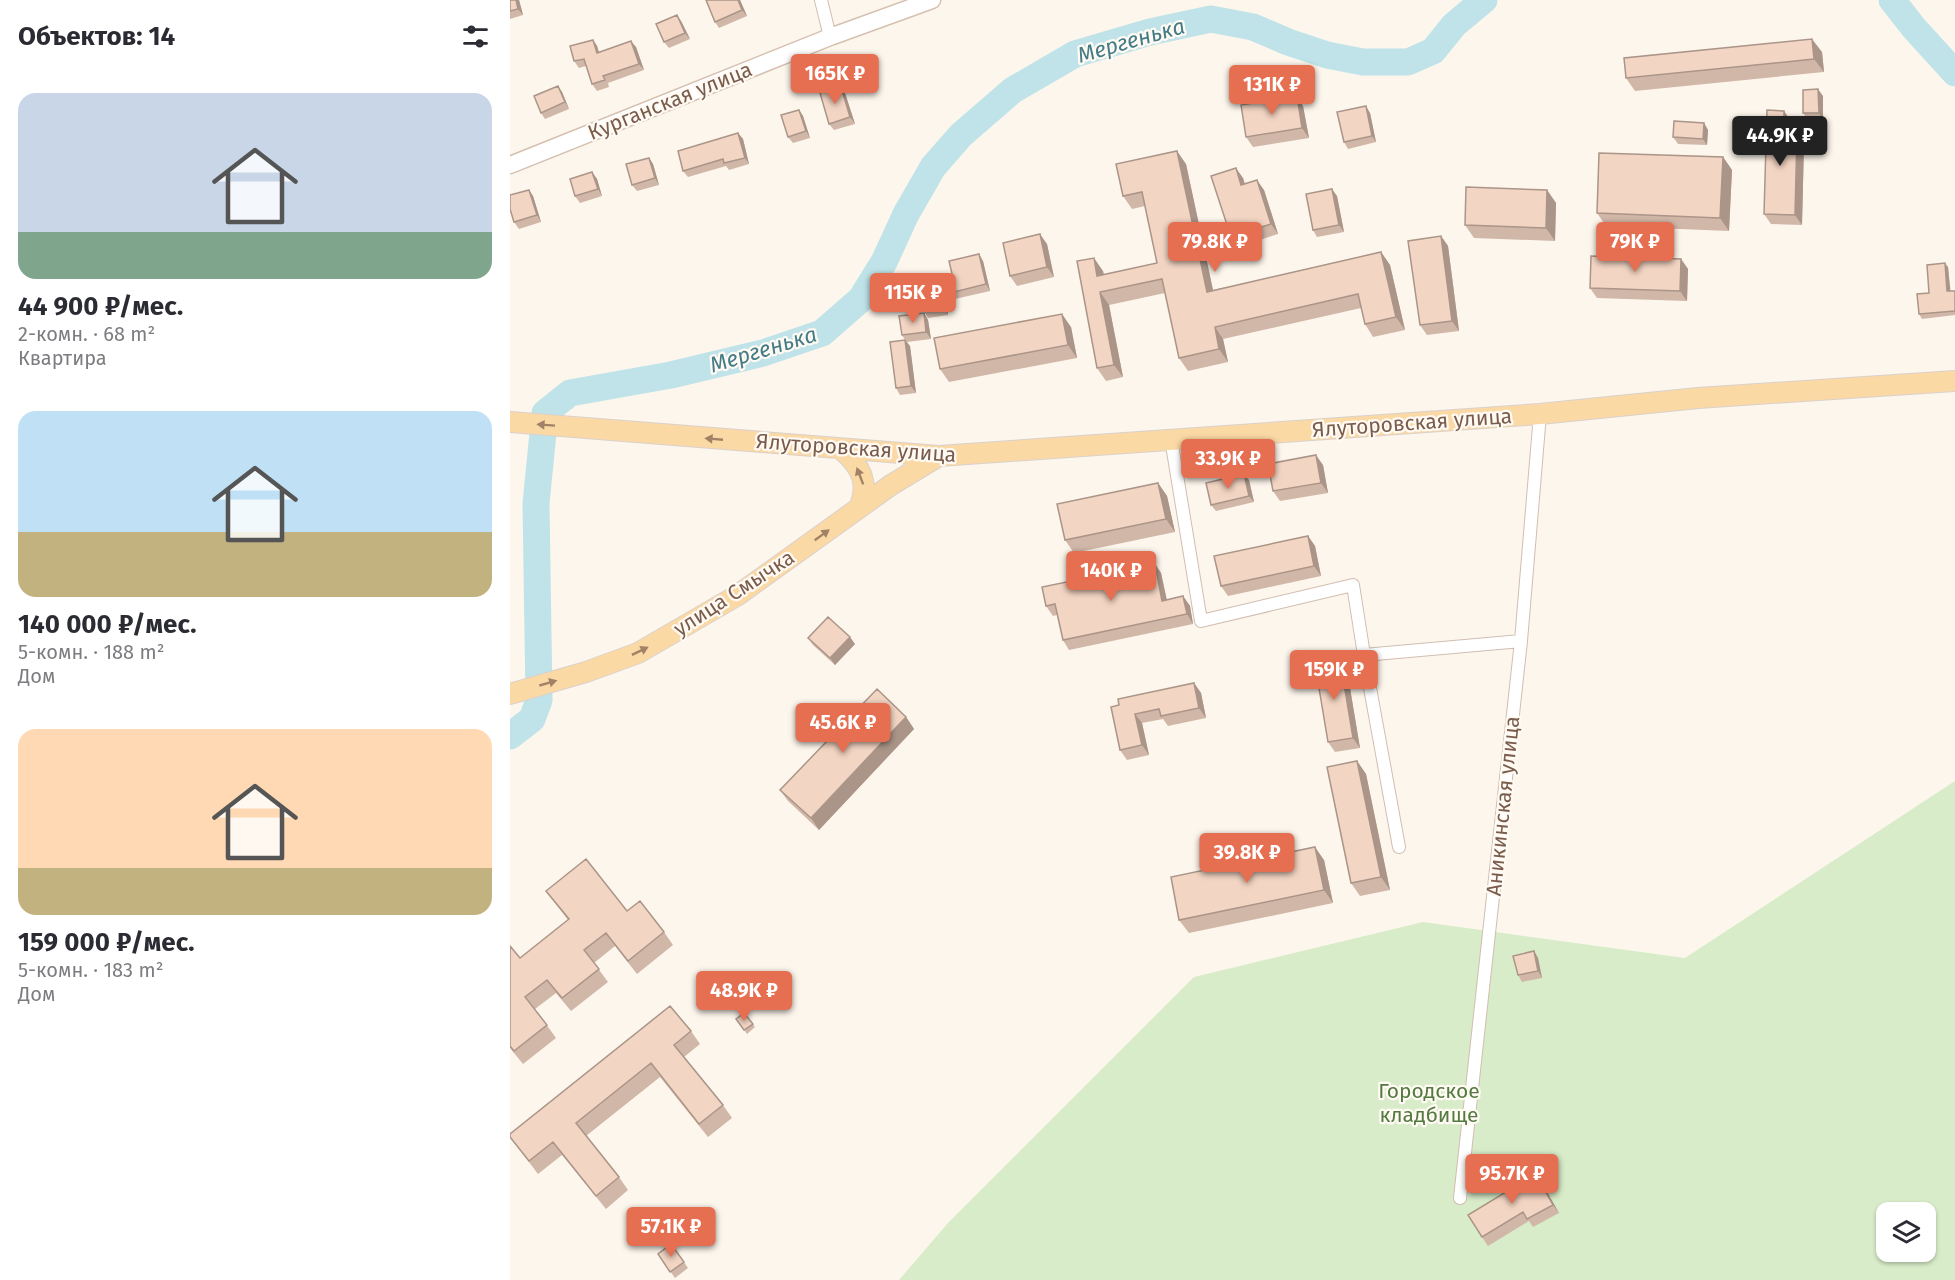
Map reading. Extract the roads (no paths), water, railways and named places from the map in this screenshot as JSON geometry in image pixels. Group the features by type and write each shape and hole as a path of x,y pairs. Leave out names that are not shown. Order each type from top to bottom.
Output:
{"main road":[{"name":"Курганская улица","path":"510,165 830,37 932,0"},
{"name":"Ялуторовская улица","path":"510,422 939,456 1540,414 1698,398 1955,381"},
{"path":"842,449 859,470 864,482 864,492 859,508"},
{"name":"улица Смычка","path":"510,694 586,672 638,653 738,595 891,485 939,456"}],"street":[{"path":"821,0 830,37"},
{"name":"Аникинская улица","path":"1460,1198 1521,640 1540,414"},
{"path":"1171,439 1201,621 1353,585 1399,847"},
{"path":"1364,655 1521,640"}],"waterway":[{"name":"Мергенька","path":"510,736 532,719 539,700 536,503 545,413 570,393 671,375 763,353 822,333 861,299 884,262 906,214 933,167 961,135 1013,90 1075,54 1150,32 1211,19 1253,27 1327,55 1363,62 1408,62 1433,51 1454,25 1484,0"},
{"name":"Мергенька","path":"1892,0 1955,73"}],"park label":[{"name":"Городское кладбище","path":"1429,1103"}]}
